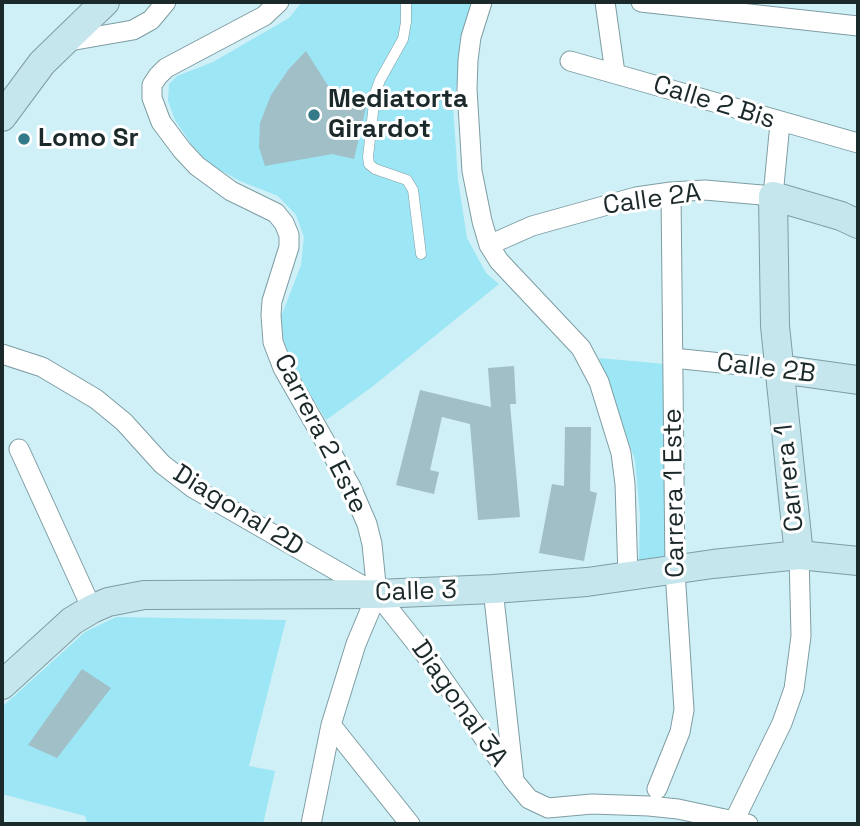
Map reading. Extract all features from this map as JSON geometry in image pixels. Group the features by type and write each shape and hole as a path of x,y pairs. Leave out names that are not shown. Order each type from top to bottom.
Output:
{"street":[{"path":"2,117 26,82 105,2"},
{"path":"64,42 133,30 151,20 166,2"},
{"name":"Carrera 2 Este","path":"279,2 264,16 166,68 152,85 152,98 161,122 197,166 232,191 276,213 287,229 290,241 288,254 272,301 274,342 283,368 359,505 372,544 377,594 356,644 331,724 311,824"},
{"path":"482,2 467,60 467,117 477,196 489,245 499,261 580,348 599,382 625,484 628,576"},
{"path":"605,2 615,73"},
{"path":"641,2 858,26"},
{"name":"Calle 2 Bis","path":"570,61 780,123 858,143"},
{"name":"Carrera 1","path":"741,822 794,689 801,636 799,555 773,294 772,196 780,123"},
{"name":"Calle 2A","path":"489,245 555,219 636,197 705,190 772,196 841,216 858,224"},
{"name":"Carrera 1 Este","path":"657,789 680,732 684,710 675,571 671,192"},
{"name":"Diagonal 2D","path":"2,354 41,367 96,399 124,422 149,451 177,477 377,594"},
{"name":"Calle 2B","path":"673,358 858,380"},
{"path":"19,449 92,609"},
{"name":"Calle 3","path":"2,685 72,621 108,601 126,597 162,593 377,594 554,586 799,555 858,561"},
{"path":"493,589 514,782"},
{"name":"Diagonal 3A","path":"377,594 428,658 514,782 529,799 548,808 592,804 649,806 741,822"},
{"path":"331,724 410,824"}],"lane":[{"path":"406,2 403,39 375,94 368,156 369,164 375,169 407,180 413,190 421,254"}],"shaded area":[{"path":"302,2 472,2 453,105 458,180 467,238 486,273 499,284 372,387 326,420 290,362 283,337 281,317 301,265 304,237 296,215 278,196 240,181 211,165 191,144 175,120 168,101 169,84 177,76 213,62 289,18"},
{"path":"599,358 665,364 667,562 639,562 640,515 635,460"},
{"path":"116,617 286,620 249,766 275,771 263,824 87,824 85,816 2,794 2,707 85,632"}],"building":[{"name":"Mediatorta Girardot","path":"306,51 337,100 366,107 354,159 332,154 265,166 259,147 260,123 271,95 288,70"},
{"path":"514,366 516,404 510,404 520,517 478,520 470,424 442,417 430,470 439,472 434,494 396,485 420,390 491,407 488,368"},
{"path":"565,427 591,427 590,491 597,493 584,561 539,553 552,484 564,486"},
{"path":"82,669 111,688 57,758 28,745"}],"place":[{"name":"Mediatorta Girardot","path":"314,115"},
{"name":"Lomo Sr","path":"24,139"}]}
